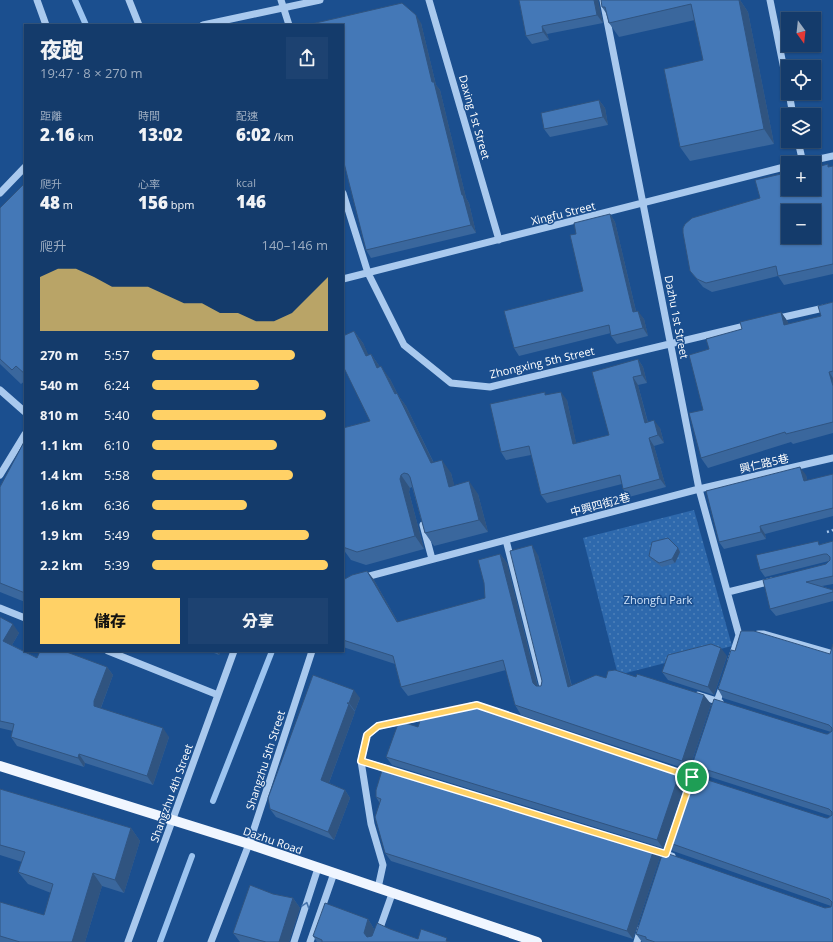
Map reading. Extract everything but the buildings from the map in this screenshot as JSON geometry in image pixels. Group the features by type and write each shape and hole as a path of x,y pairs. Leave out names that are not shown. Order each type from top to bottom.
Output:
{"main road":[{"name":"Dazhu Road","path":"0,766 249,844 532,941"}],"street":[{"path":"37,0 46,24"},
{"path":"129,0 139,24"},
{"path":"281,0 289,24"},
{"path":"208,24 320,0"},
{"name":"Daxing 1st Street","path":"429,0 499,240"},
{"name":"Dazhu 1st Street","path":"603,0 699,489 728,592 746,635"},
{"path":"770,0 782,60"},
{"path":"821,159 833,156"},
{"path":"0,193 24,168"},
{"name":"Xingfu Street","path":"344,279 644,204 781,168"},
{"name":"Zhongxing 5th Street","path":"344,196 368,273 404,345 451,383 490,387 756,324"},
{"path":"771,320 833,306"},
{"path":"0,390 24,411"},
{"path":"0,475 24,436"},
{"name":"興仁路5巷","path":"699,489 833,458"},
{"name":"中興四街2巷","path":"358,579 699,489"},
{"path":"422,521 432,559"},
{"path":"506,540 544,691"},
{"path":"728,592 779,579"},
{"path":"0,608 24,618"},
{"path":"730,665 746,635 764,634 833,654"},
{"path":"110,652 218,695"},
{"name":"Shangzhu 4th Street","path":"128,942 234,652"},
{"name":"Shangzhu 5th Street","path":"211,942 249,844 312,652"},
{"path":"712,716 721,702 725,679"},
{"path":"688,692 721,702"},
{"path":"462,708 477,705 536,725"},
{"path":"378,888 383,865 371,824 361,761 367,735 378,726 439,713"},
{"path":"361,761 399,773"},
{"path":"663,767 691,781 707,782"},
{"path":"691,781 695,770"},
{"path":"643,847 680,859"},
{"path":"294,942 318,868"},
{"path":"310,942 334,873"},
{"path":"375,942 392,894"},
{"path":"637,942 644,921"}],"path":[{"path":"828,532 833,530"}],"green space":[{"name":"Zhongfu Park","path":"694,510 732,646 618,675 583,538"}],"waterway":[{"path":"75,0 86,24"},
{"path":"213,801 272,652"},
{"path":"160,942 192,856"}],"route":[{"path":"477,705 692,777 666,854 361,761 367,735 378,726 477,705"}]}
